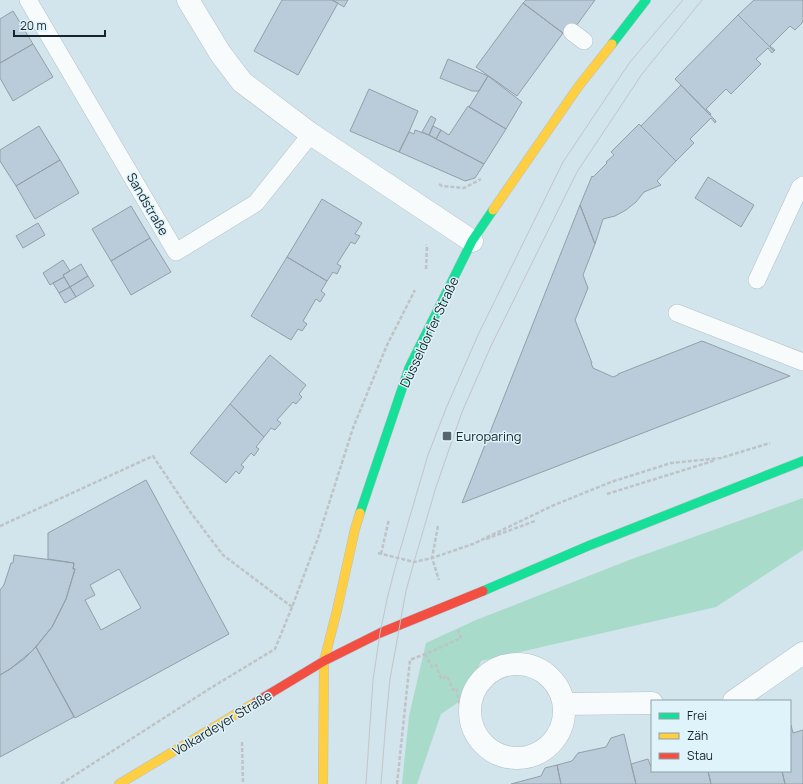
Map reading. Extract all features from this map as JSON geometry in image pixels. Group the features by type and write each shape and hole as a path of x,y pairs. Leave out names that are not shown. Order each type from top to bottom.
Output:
{"main road":[{"name":"Düsseldorfer Straße","path":"323,784 324,661 351,547 354,528 409,368 472,241 578,87 646,0"},
{"path":"324,661 380,633 588,546 803,461"},
{"name":"Volkardeyer Straße","path":"120,783 324,661"},
{"path":"120,783 134,784"}],"street":[{"path":"188,0 220,53 242,82 311,134 472,241"},
{"path":"735,700 803,653"},
{"path":"520,664 536,667 545,673 557,684 564,704 563,721 557,736 546,748 531,756 512,758 496,753 480,740 474,730 470,708 479,682 489,673 504,665 520,664"},
{"path":"564,704 651,703"}],"lane":[{"name":"Sandstraße","path":"28,0 176,252 256,203 311,134"},
{"path":"758,280 800,187 803,185"},
{"path":"677,313 803,362"}],"path":[{"path":"61,784 209,689 275,650 318,538 353,428 387,345 416,288"},
{"path":"607,494 773,442"},
{"path":"0,526 153,456 223,555 292,608"},
{"path":"473,544 552,506 611,482 672,463 721,458"},
{"path":"381,554 390,515"},
{"path":"318,538 414,562 432,558 535,522"},
{"path":"432,558 438,526"},
{"path":"397,784 410,660 435,650"},
{"path":"425,654 432,667 436,665 441,679 447,676 453,690 456,688 460,710 470,708"},
{"path":"242,711 243,784"}],"green space":[{"path":"803,498 803,550 716,607 481,661 466,697 441,714 417,784 402,784 409,716 426,643 476,620 632,559"}],"building":[{"path":"282,0 332,0 338,3 298,75 254,51"},
{"path":"332,0 348,0 344,7"},
{"path":"526,0 595,0 568,37 523,3"},
{"path":"754,0 803,0 803,22 795,30 790,26 770,46 775,50 774,51 738,15"},
{"path":"523,3 563,33 517,96 476,67"},
{"path":"13,11 33,44 0,63 0,19"},
{"path":"738,15 774,51 772,53 768,48 756,59 761,64 731,94 726,89 706,109 711,114 710,115 675,79"},
{"path":"33,44 53,77 13,101 0,78 0,63"},
{"path":"448,59 488,76 479,91 472,91 440,78"},
{"path":"488,76 522,102 506,129 469,107"},
{"path":"681,85 716,121 715,123 711,118 690,139 694,143 676,161 641,126"},
{"path":"369,89 418,111 399,152 350,131"},
{"path":"468,106 506,129 484,164 436,139 441,130 449,135"},
{"path":"431,116 436,119 429,135 422,132"},
{"path":"639,124 676,161 657,181 661,185 644,192 636,202 626,210 615,216 603,219 595,244 580,205 592,176 593,177 607,163 606,162 614,155 611,152"},
{"path":"39,126 60,160 16,186 0,161 0,150"},
{"path":"433,126 441,130 436,139 429,135"},
{"path":"415,130 429,135 484,164 475,178 465,181 399,152 409,132 414,134"},
{"path":"60,160 79,193 35,219 16,186"},
{"path":"708,177 754,205 741,227 695,198"},
{"path":"322,199 362,223 355,234 360,236 355,244 351,242 337,264 341,266 337,274 333,272 327,281 287,257"},
{"path":"580,205 595,244 583,275 588,288 575,320 593,368 613,377 702,341 790,376 462,503"},
{"path":"131,206 150,238 111,261 92,229"},
{"path":"38,223 45,235 23,248 16,236"},
{"path":"150,238 171,272 131,295 111,261"},
{"path":"287,257 327,281 321,291 325,294 320,302 316,299 303,321 307,324 302,331 298,329 291,340 251,316"},
{"path":"63,260 70,271 63,275 64,277 50,285 43,273"},
{"path":"81,264 88,276 70,287 63,275"},
{"path":"88,276 94,286 76,297 70,287"},
{"path":"64,277 70,287 59,293 53,283"},
{"path":"70,287 76,297 65,303 59,293"},
{"path":"270,355 306,385 299,394 302,397 296,404 293,402 277,420 281,423 275,430 271,428 264,437 230,404"},
{"path":"230,404 264,437 256,447 259,449 254,456 251,453 241,465 244,467 239,474 236,471 226,483 190,453"},
{"path":"146,480 229,634 75,718 36,647 52,627 66,599 75,569 73,569 74,563 48,559 48,533","holes":["119,569 141,608 101,630 85,600 95,595 90,585"]},
{"path":"14,555 74,563 73,569 75,569 66,599 52,627 32,651 0,675 0,590 4,585 11,563 13,563"},
{"path":"36,647 74,717 0,757 0,675 24,659"},
{"path":"791,725 793,733 803,730 803,784 785,784 782,772 791,772"},
{"path":"624,734 636,784 561,784 557,765 572,761 578,753 606,747 611,738"},
{"path":"648,759 651,772 708,772 711,784 636,784 631,764"},
{"path":"557,765 561,784 511,784 541,776 545,768"},
{"path":"708,772 782,772 785,784 711,784"}],"tram line":[{"path":"366,784 373,680 380,633 388,595 428,455 447,406 478,335 563,162 630,62 683,0"},
{"path":"381,784 390,679 406,591 436,487 462,412 491,346 577,172 642,74 702,0"}],"traffic: fast":[{"path":"612,44 646,0"},
{"path":"360,513 409,368 472,241 493,210"},
{"path":"483,591 588,546 803,461"}],"traffic: slow":[{"path":"493,210 578,87 612,44"},
{"path":"323,784 324,661 360,513"},
{"path":"119,784 256,702"}],"traffic: jam":[{"path":"256,702 324,661 380,633 483,591"}],"place":[{"name":"Europaring","path":"447,436"}]}
